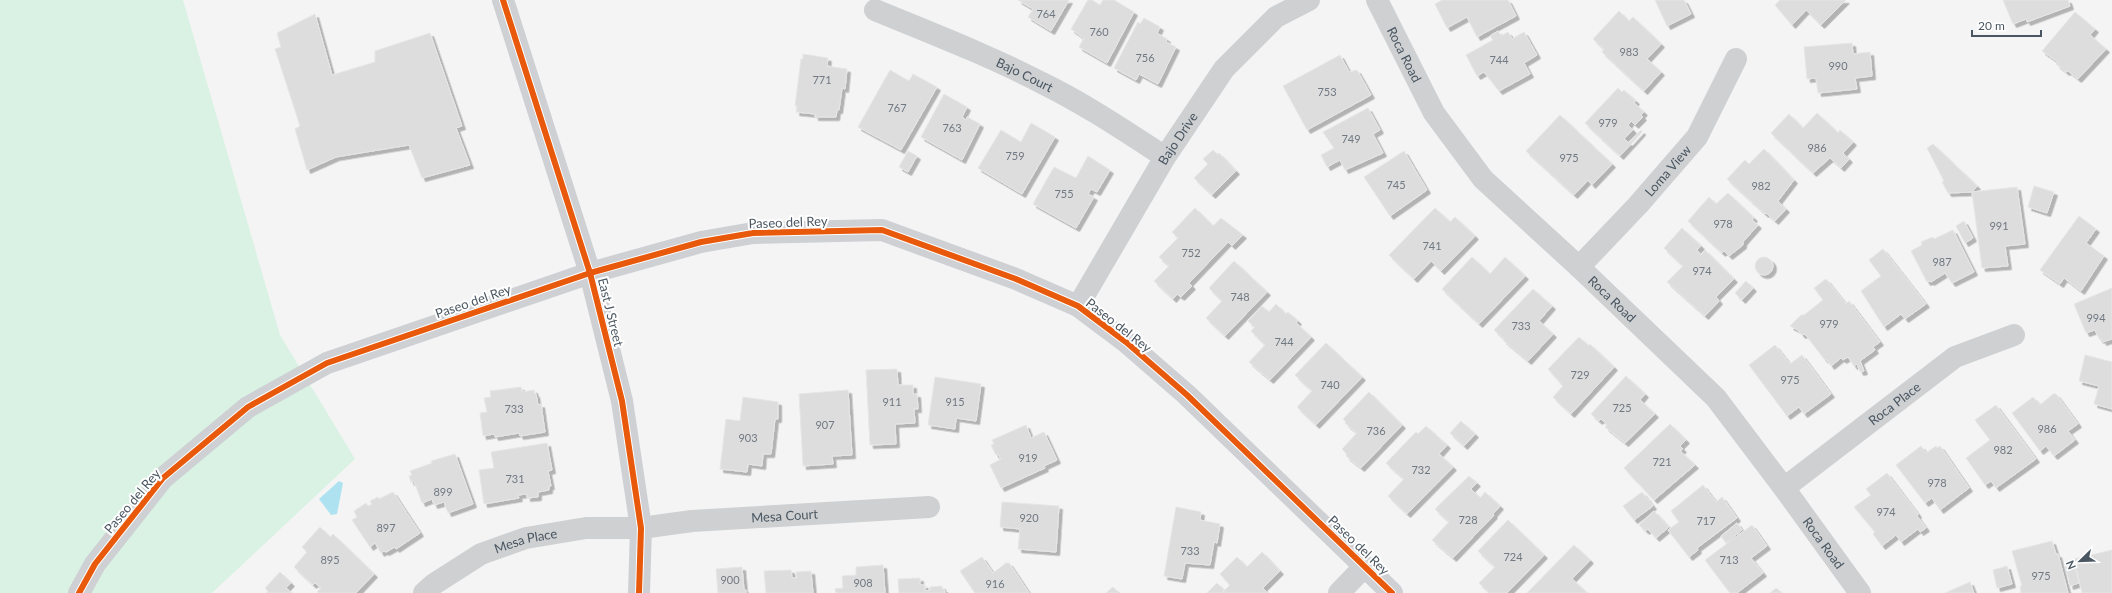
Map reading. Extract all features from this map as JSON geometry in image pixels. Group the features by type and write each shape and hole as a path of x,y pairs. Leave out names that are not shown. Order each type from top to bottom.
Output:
{"main road":[{"name":"East J Street","path":"502,0 590,273 622,401 641,528 639,593"},
{"name":"Paseo del Rey","path":"79,593 95,564 163,478 248,407 327,363 590,273 701,242 753,233 882,230 1016,279 1078,306 1126,342 1187,395 1392,593"}],"street":[{"name":"Bajo Drive","path":"1078,306 1165,157 1224,69 1276,17 1309,0"},
{"name":"Roca Road","path":"1377,0 1434,113 1482,179 1579,267 1716,398 1784,488 1860,593"},
{"name":"Bajo Court","path":"875,10 986,56 1043,83 1100,115 1165,157"},
{"name":"Loma View","path":"1579,267 1638,205 1697,137 1736,59"},
{"name":"Roca Place","path":"1784,488 1955,357 2014,335"},
{"name":"Mesa Court","path":"641,528 692,521 929,508"},
{"name":"Mesa Place","path":"424,593 434,584 481,554 526,538 586,528 641,528"},
{"path":"1339,593 1365,566"}],"green space":[{"path":"0,0 183,0 280,335 355,459 212,593 0,593"}],"water":[{"path":"339,481 343,483 337,514 331,515 319,499"}],"building":[{"path":"1018,0 1069,0 1051,31 1028,17 1033,9"},
{"path":"1088,0 1092,0 1100,5 1103,0 1114,0 1134,12 1107,63 1079,47 1084,38 1071,29"},
{"path":"1442,0 1508,0 1516,16 1477,37 1467,17 1447,28 1435,4"},
{"path":"1655,0 1684,0 1691,14 1667,26"},
{"path":"1780,0 1846,0 1821,25 1806,10 1792,25 1775,5"},
{"path":"2003,0 2068,0 2070,6 2027,22 2026,19 2013,24"},
{"path":"1619,11 1629,21 1633,17 1661,44 1647,59 1661,72 1644,91 1602,52 1604,49 1593,39"},
{"path":"2075,12 2095,29 2090,35 2106,49 2078,79 2068,71 2066,72 2056,64 2058,62 2042,51"},
{"path":"315,14 332,75 375,62 375,51 430,33 462,126 456,128 470,165 422,178 409,145 336,157 307,170 295,129 300,126 275,49 281,47 277,33"},
{"path":"1144,18 1160,27 1157,33 1167,39 1166,42 1176,47 1158,84 1139,74 1136,80 1114,68 1138,22 1140,24"},
{"path":"1498,31 1501,36 1508,32 1512,39 1524,32 1537,55 1524,63 1530,74 1499,91 1484,72 1477,76 1466,55 1493,40 1490,36"},
{"path":"1852,43 1853,54 1870,52 1872,76 1855,78 1857,89 1818,93 1816,78 1807,79 1804,47"},
{"path":"803,54 828,58 827,66 847,69 845,89 842,88 839,110 837,110 836,117 815,117 815,114 796,112 797,106 795,106 801,59 803,59"},
{"path":"1340,55 1349,72 1357,70 1371,95 1307,130 1283,86"},
{"path":"890,70 909,81 913,74 937,87 901,150 858,127"},
{"path":"1618,88 1622,92 1624,90 1636,101 1634,103 1644,112 1641,115 1643,117 1635,125 1631,121 1628,125 1633,130 1624,139 1629,143 1641,130 1642,132 1620,156 1585,123"},
{"path":"944,94 967,107 962,117 966,120 967,117 980,124 962,160 921,137"},
{"path":"1368,108 1380,130 1373,134 1383,153 1345,170 1340,160 1327,167 1321,155 1334,148 1323,132"},
{"path":"1817,113 1838,133 1840,130 1853,142 1843,153 1849,159 1841,168 1830,158 1813,173 1771,133 1789,114 1803,128"},
{"path":"1560,115 1612,164 1592,185 1588,180 1574,195 1526,151"},
{"path":"1031,123 1055,137 1022,194 978,168 1001,130 1021,142"},
{"path":"1933,144 1977,186 1972,192 1948,193 1942,182 1944,181 1927,148"},
{"path":"1764,149 1794,180 1778,201 1786,209 1775,221 1766,213 1765,214 1727,179 1745,160 1749,164"},
{"path":"1213,150 1218,155 1219,153 1236,171 1212,195 1194,178 1208,164 1203,159"},
{"path":"908,151 917,156 908,172 899,167"},
{"path":"1404,151 1427,190 1390,216 1364,177"},
{"path":"1088,156 1110,170 1097,192 1091,189 1088,194 1094,197 1076,228 1033,204 1054,167 1076,178"},
{"path":"2034,186 2054,192 2047,213 2028,207"},
{"path":"2017,187 2025,244 2005,246 2008,266 1982,268 1972,192"},
{"path":"1728,193 1754,218 1752,220 1758,225 1743,242 1743,245 1729,256 1724,251 1722,253 1688,221 1709,197 1716,204"},
{"path":"1195,208 1213,226 1221,218 1243,235 1232,246 1228,242 1189,283 1192,286 1181,297 1177,294 1173,299 1154,281 1169,266 1159,257 1178,238 1172,232"},
{"path":"1435,208 1450,222 1455,217 1475,236 1441,271 1431,261 1414,279 1389,255"},
{"path":"2079,216 2096,229 2086,243 2104,256 2081,291 2064,278 2060,284 2040,270"},
{"path":"1964,221 1973,238 1965,243 1956,226"},
{"path":"1682,228 1701,246 1697,250 1701,255 1705,250 1734,279 1716,297 1719,301 1705,316 1667,282 1683,266 1664,248"},
{"path":"1953,230 1974,272 1952,283 1945,273 1931,282 1927,282 1911,251 1922,245 1921,242 1933,237 1934,239"},
{"path":"1883,249 1926,304 1905,319 1901,314 1884,327 1861,291 1881,276 1869,260"},
{"path":"1472,257 1490,274 1505,257 1525,276 1479,324 1442,289"},
{"path":"1764,257 1770,260 1773,266 1770,272 1764,275 1758,272 1755,266 1758,260"},
{"path":"1234,261 1267,292 1225,336 1206,318 1222,301 1209,288"},
{"path":"1826,279 1846,304 1849,301 1880,342 1873,347 1875,350 1860,361 1864,371 1860,372 1857,364 1854,366 1848,357 1843,360 1841,358 1831,366 1805,334 1802,335 1798,330 1790,326 1801,315 1804,315 1823,300 1814,288"},
{"path":"1746,281 1753,288 1742,300 1735,293"},
{"path":"2112,288 2112,339 2103,342 2102,339 2100,340 2095,330 2086,333 2074,304"},
{"path":"1533,289 1552,306 1539,321 1553,334 1528,361 1503,340 1504,339 1494,330"},
{"path":"1276,304 1286,314 1288,312 1298,321 1296,323 1311,337 1270,380 1249,362 1265,345 1251,331 1255,327 1248,321 1262,306 1269,312"},
{"path":"1579,337 1589,346 1590,344 1614,367 1571,414 1553,397 1563,386 1548,369"},
{"path":"1326,343 1362,377 1316,425 1297,407 1312,391 1295,375"},
{"path":"1775,345 1790,364 1802,355 1831,394 1804,414 1799,407 1787,416 1749,365"},
{"path":"2085,355 2112,362 2112,409 2094,404 2099,386 2079,381"},
{"path":"897,369 898,385 913,385 913,394 917,394 918,409 914,409 915,423 895,424 896,444 870,445 866,370"},
{"path":"1626,376 1645,394 1640,400 1655,414 1625,443 1605,427 1607,425 1601,419 1599,421 1591,414"},
{"path":"935,377 981,384 976,421 956,418 955,429 928,425"},
{"path":"521,387 522,392 534,390 538,405 541,404 545,432 520,436 519,433 495,437 494,434 483,436 480,413 487,412 484,398 491,397 490,391"},
{"path":"848,390 852,455 832,456 833,464 803,466 799,394"},
{"path":"1369,392 1402,425 1361,468 1346,456 1347,454 1342,449 1357,433 1345,423 1346,422 1343,419"},
{"path":"2053,394 2056,394 2078,424 2068,431 2075,440 2054,456 2046,446 2040,451 2012,413 2033,397 2040,405"},
{"path":"743,397 778,402 778,419 775,419 771,454 763,454 762,466 748,464 747,472 720,469 726,419 740,421"},
{"path":"1996,405 2036,459 1996,488 1991,481 1985,485 1966,458 1990,440 1975,420"},
{"path":"1461,421 1475,434 1464,446 1450,433"},
{"path":"1670,424 1686,440 1680,446 1683,449 1680,451 1695,465 1654,500 1624,468"},
{"path":"1026,425 1031,438 1044,432 1057,460 1044,466 1045,468 1001,488 990,465 1001,459 998,454 996,455 991,445 994,444 992,440"},
{"path":"1426,426 1447,445 1439,454 1453,467 1407,514 1388,496 1404,479 1386,463 1416,432 1418,434"},
{"path":"547,443 552,470 548,471 551,486 549,486 549,490 538,492 538,497 527,498 527,494 518,495 519,498 484,504 479,470 494,468 491,452"},
{"path":"1921,446 1926,453 1936,446 1937,448 1940,446 1969,488 1940,510 1932,498 1925,503 1896,465"},
{"path":"455,454 473,504 448,513 444,502 434,505 432,499 422,503 414,481 411,482 409,476 412,475 410,471 432,463 431,461"},
{"path":"1887,473 1918,514 1917,516 1926,528 1920,532 1918,529 1901,542 1896,535 1882,546 1873,534 1875,532 1854,507 1871,495 1866,489"},
{"path":"1469,476 1477,483 1471,489 1480,498 1485,492 1500,506 1493,514 1494,515 1453,558 1432,540 1449,522 1435,509"},
{"path":"1703,485 1716,502 1722,497 1737,518 1697,548 1698,550 1689,557 1668,530 1679,522 1671,511"},
{"path":"393,492 420,533 396,549 395,547 381,553 375,543 370,547 352,520 357,517 354,511 366,503 368,506 372,504 370,501 378,497 379,499"},
{"path":"1642,492 1653,506 1634,520 1623,506"},
{"path":"1002,502 1059,506 1056,552 1018,549 1020,529 1000,527"},
{"path":"1176,507 1201,512 1200,520 1220,524 1217,543 1214,542 1210,565 1185,563 1182,579 1164,576"},
{"path":"1654,511 1669,527 1656,538 1648,529 1646,531 1639,525"},
{"path":"1508,520 1544,555 1507,593 1490,593 1479,583 1495,567 1478,551"},
{"path":"1737,523 1742,530 1726,543 1721,536"},
{"path":"1752,525 1767,546 1751,558 1763,573 1737,593 1730,593 1705,560"},
{"path":"320,527 330,537 333,534 374,574 356,593 319,593 317,592 321,588 315,583 313,585 294,567 307,552 302,547"},
{"path":"2052,541 2056,554 2058,554 2068,593 2021,593 2020,586 2022,586 2012,551"},
{"path":"1574,545 1590,560 1572,579 1587,593 1527,593"},
{"path":"2112,550 2112,593 2082,593 2074,559"},
{"path":"1262,552 1280,571 1263,588 1267,593 1222,593 1230,585 1220,574 1237,557 1247,567"},
{"path":"982,557 993,573 1006,563 1009,563 1029,593 975,593 960,571"},
{"path":"2074,563 2079,583 2070,586 2065,565"},
{"path":"883,565 885,593 836,593 835,589 843,588 842,576 856,575 856,567"},
{"path":"2007,566 2012,584 1997,588 1993,570"},
{"path":"742,567 744,590 746,590 746,593 718,593 716,569"},
{"path":"791,570 792,578 797,578 796,572 811,571 813,593 766,593 764,571"},
{"path":"280,572 291,583 286,588 292,593 267,593 268,591 265,588"},
{"path":"920,578 920,585 925,585 925,591 930,590 930,587 942,586 945,593 899,593 898,579"},
{"path":"1970,582 1974,593 1945,593"},
{"path":"1217,583 1224,590 1221,593 1207,593"},
{"path":"1113,587 1119,593 1106,593"},
{"path":"1776,588 1782,593 1770,593"}],"cycle path":[{"path":"503,0 590,273 622,401 641,528 639,593"},
{"path":"79,593 95,564 163,478 248,407 327,363 590,273 701,242 753,233 882,230 1016,279 1078,306 1126,342 1187,395 1392,593"}]}
